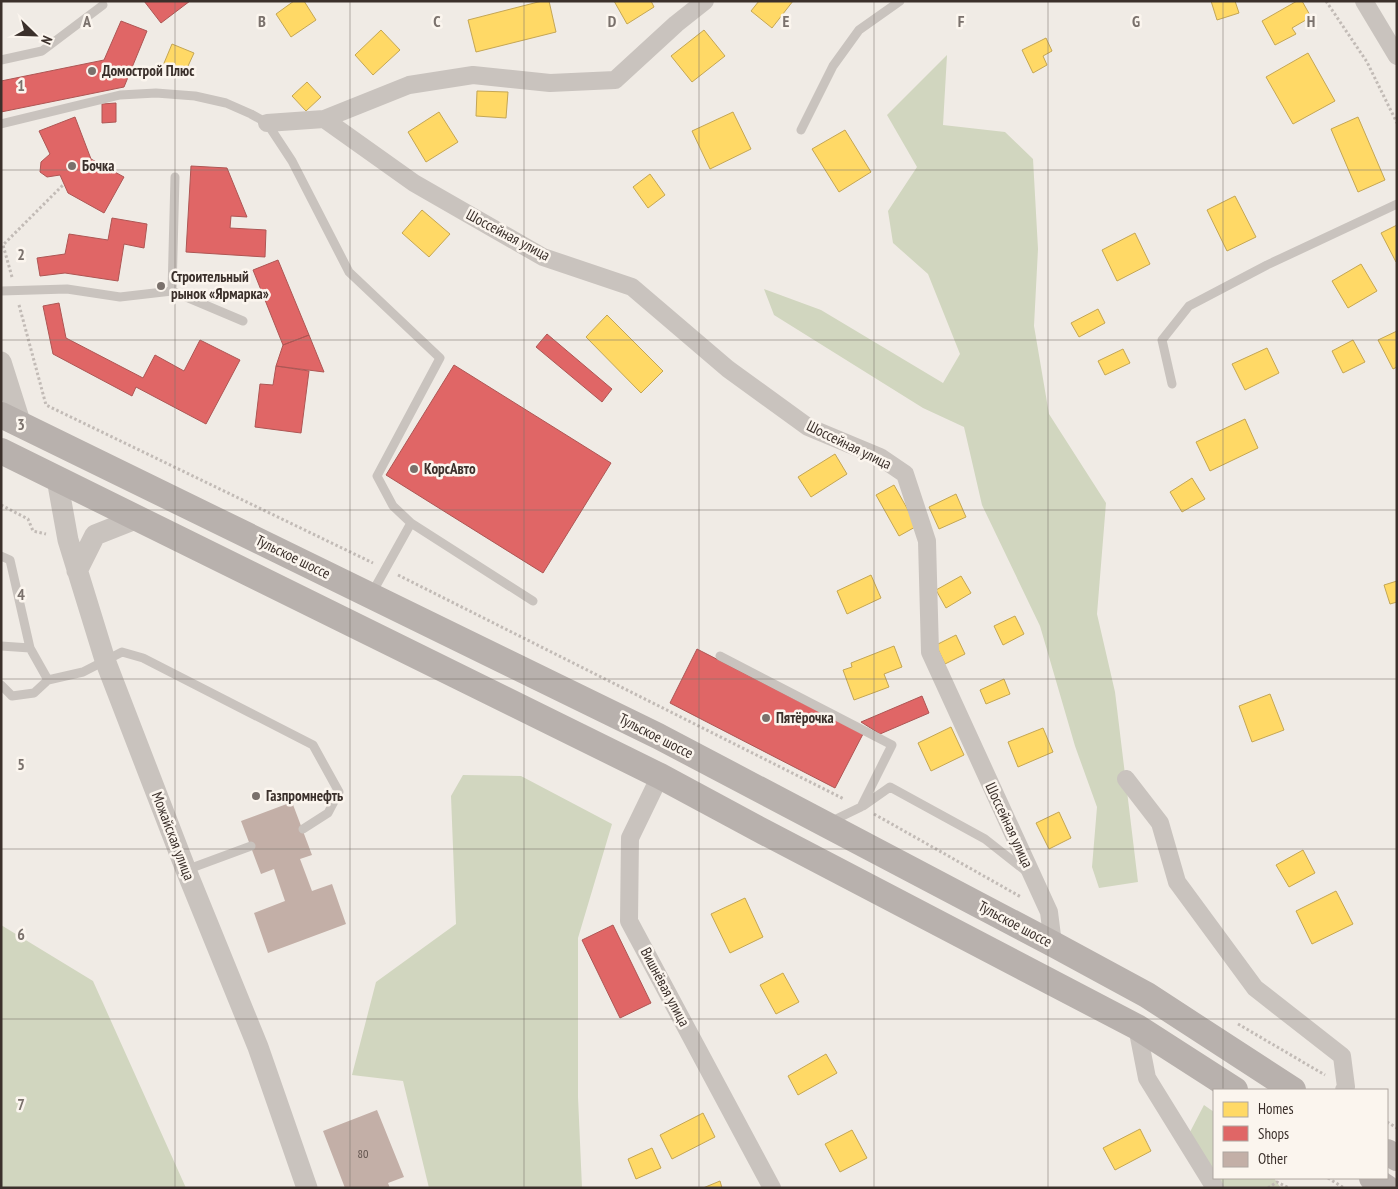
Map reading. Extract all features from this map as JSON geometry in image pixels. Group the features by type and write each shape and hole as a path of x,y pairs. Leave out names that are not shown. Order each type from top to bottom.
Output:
{"main road":[{"name":"Тульское шоссе","path":"11,420 658,736 1054,944 1147,995 1291,1089"},
{"path":"1,451 660,776 1137,1027 1233,1089"},
{"path":"1374,1179 1387,1188"}],"street":[{"path":"267,123 324,119 409,85 472,75 550,83 615,80 704,1"},
{"path":"1364,1 1397,56"},
{"name":"Шоссейная улица","path":"324,119 414,183 543,257 632,287 728,369 808,426 880,457 906,474 927,541 930,652 1049,912 1054,944"},
{"path":"1,362 11,420"},
{"name":"Можайская улица","path":"57,479 68,540 106,660 186,870 258,1047 307,1188"},
{"path":"77,571 95,535 138,518"},
{"name":"Вишнёвая улица","path":"660,776 630,838 629,921 772,1188"},
{"path":"1126,779 1160,823 1178,882 1255,988 1342,1056 1345,1089"},
{"path":"1137,1027 1147,1078 1215,1188"}],"lane":[{"path":"801,130 832,66 859,30 900,1"},
{"path":"1,60 42,51 103,6"},
{"path":"1,124 120,95 156,93 195,96 226,103 252,114 267,123 292,160 349,272 440,358 377,476 393,506 411,523 533,601"},
{"path":"172,290 175,177"},
{"path":"1172,384 1162,340 1189,306 1267,265 1397,204"},
{"path":"1,292 67,288 120,297 172,290 243,321"},
{"path":"371,595 411,523"},
{"path":"1,556 10,560 30,648 48,680"},
{"path":"1,646 30,648"},
{"path":"1,685 12,696 34,694 48,680 83,672 122,652 143,658 313,744 339,792 328,813 303,830"},
{"path":"720,656 892,745 861,807"},
{"path":"826,824 861,807 890,787 985,839 1033,877"},
{"path":"186,870 251,846"}],"path":[{"path":"1326,1 1367,62 1397,123"},
{"path":"64,184 3,245 46,404 386,569 861,807 1049,912"},
{"path":"1,505 28,519 33,531 68,540"},
{"path":"1235,1022 1345,1089"},
{"path":"1330,1179 1344,1188"},
{"path":"1268,1188 1277,1182 1289,1188"}],"green space":[{"path":"947,55 943,125 1005,132 1033,159 1038,249 1034,326 1049,414 1106,503 1097,614 1115,692 1138,882 1099,888 1092,867 1097,807 1075,746 1040,626 982,505 964,427 923,408 774,315 764,289 821,310 943,383 960,354 928,274 893,243 888,211 917,167 887,115"},
{"path":"463,775 521,776 612,824 578,938 578,1097 582,1188 429,1188 403,1081 352,1075 376,982 456,924 451,796"},
{"path":"1,925 93,981 186,1188 1,1188"},
{"path":"1204,1105 1213,1111 1213,1173 1190,1132"},
{"path":"1216,1179 1275,1179 1281,1188 1221,1188"}],"building: Homes":[{"path":"294,1 304,1 316,20 291,37 276,14"},
{"path":"542,1 549,1 556,32 476,52 468,20"},
{"path":"614,1 651,1 654,7 627,24"},
{"path":"759,1 793,1 772,28 751,11"},
{"path":"1211,1 1235,1 1239,13 1217,20"},
{"path":"1297,1 1302,1 1311,17 1292,28 1296,34 1275,45 1262,21"},
{"path":"381,30 400,50 373,75 355,55"},
{"path":"704,30 725,56 692,82 671,56"},
{"path":"1046,38 1052,51 1043,56 1047,65 1033,73 1022,50"},
{"path":"172,44 194,53 183,77 162,68"},
{"path":"1308,53 1335,101 1293,124 1266,77"},
{"path":"307,82 321,97 306,111 292,96"},
{"path":"477,91 508,92 506,118 476,116"},
{"path":"439,112 458,142 426,162 408,132"},
{"path":"733,112 751,149 710,169 692,131"},
{"path":"1358,117 1385,180 1358,192 1331,129"},
{"path":"845,130 871,172 839,192 812,149"},
{"path":"650,174 665,195 648,208 633,187"},
{"path":"1235,196 1256,237 1227,251 1207,210"},
{"path":"422,210 450,234 429,257 402,233"},
{"path":"1397,225 1397,262 1396,262 1381,233"},
{"path":"1135,233 1150,264 1117,281 1102,250"},
{"path":"1361,264 1377,291 1348,308 1332,281"},
{"path":"1098,309 1105,323 1079,337 1071,323"},
{"path":"607,315 663,371 641,393 586,337"},
{"path":"1397,331 1397,367 1393,369 1378,340"},
{"path":"1353,340 1365,362 1343,373 1332,351"},
{"path":"1267,348 1279,373 1245,390 1232,364"},
{"path":"1123,349 1130,363 1105,375 1098,361"},
{"path":"1245,419 1258,448 1210,471 1196,442"},
{"path":"835,454 847,474 811,497 798,477"},
{"path":"1192,478 1205,499 1182,512 1170,492"},
{"path":"894,485 917,526 899,536 876,495"},
{"path":"956,494 966,517 939,529 929,507"},
{"path":"871,575 881,598 847,614 837,591"},
{"path":"961,576 971,593 946,608 936,590"},
{"path":"1397,581 1397,602 1390,604 1384,585"},
{"path":"1015,616 1024,634 1003,645 994,626"},
{"path":"956,635 965,654 945,664 936,645"},
{"path":"894,646 902,667 884,674 889,687 854,700 843,670 852,667 851,663"},
{"path":"1004,679 1010,694 986,704 980,690"},
{"path":"1270,694 1284,730 1252,742 1239,706"},
{"path":"951,727 964,755 931,771 918,743"},
{"path":"1043,728 1053,752 1018,767 1008,742"},
{"path":"1059,812 1071,838 1049,849 1036,823"},
{"path":"1303,850 1315,873 1289,887 1276,865"},
{"path":"1336,891 1353,924 1312,944 1296,911"},
{"path":"745,898 763,937 730,953 711,914"},
{"path":"783,973 799,1002 776,1014 760,985"},
{"path":"826,1054 837,1073 798,1095 788,1076"},
{"path":"703,1113 715,1137 672,1159 660,1135"},
{"path":"1140,1129 1151,1151 1115,1170 1103,1148"},
{"path":"852,1130 867,1158 840,1172 825,1144"},
{"path":"652,1148 661,1168 636,1179 628,1159"},
{"path":"720,1181 722,1188 703,1188"}],"building: Shops":[{"path":"144,1 190,1 161,23"},
{"name":"Домострой Плюс","path":"121,21 147,31 124,87 1,112 1,81 104,60"},
{"path":"116,103 116,122 102,123 102,104"},
{"name":"Бочка","path":"75,117 91,159 124,177 104,213 68,193 60,175 47,177 40,172 41,162 50,154 39,131"},
{"path":"191,166 227,168 247,217 231,216 230,228 266,230 265,257 186,252"},
{"path":"112,218 147,224 144,248 124,244 118,281 65,273 40,276 37,258 65,254 69,234 108,240"},
{"path":"278,260 309,335 283,345 253,270"},
{"path":"59,303 66,338 143,378 155,355 184,371 200,340 240,360 206,424 136,387 132,396 53,354 43,306"},
{"path":"547,334 612,389 602,402 536,347"},
{"path":"309,335 324,372 276,366 283,345"},
{"path":"454,365 611,463 543,573 386,475"},
{"path":"276,366 309,371 301,433 255,427 260,384 273,385"},
{"name":"Пятёрочка","path":"697,649 863,734 835,788 670,703"},
{"path":"922,696 929,713 880,734 861,722"},
{"path":"613,925 651,1003 620,1018 582,940"}],"building: Other":[{"path":"292,802 312,855 300,859 312,891 332,884 346,924 268,953 254,913 285,901 274,869 261,874 241,821"},
{"path":"377,1110 404,1177 388,1183 390,1188 345,1188 323,1131"}],"place":[{"name":"Домострой Плюс","path":"92,71"},
{"name":"Бочка","path":"72,166"},
{"name":"Строительный рынок «Ярмарка»","path":"161,286"},
{"name":"КорсАвто","path":"414,469"},
{"name":"Пятёрочка","path":"766,718"},
{"name":"Газпромнефть","path":"256,796"}]}
